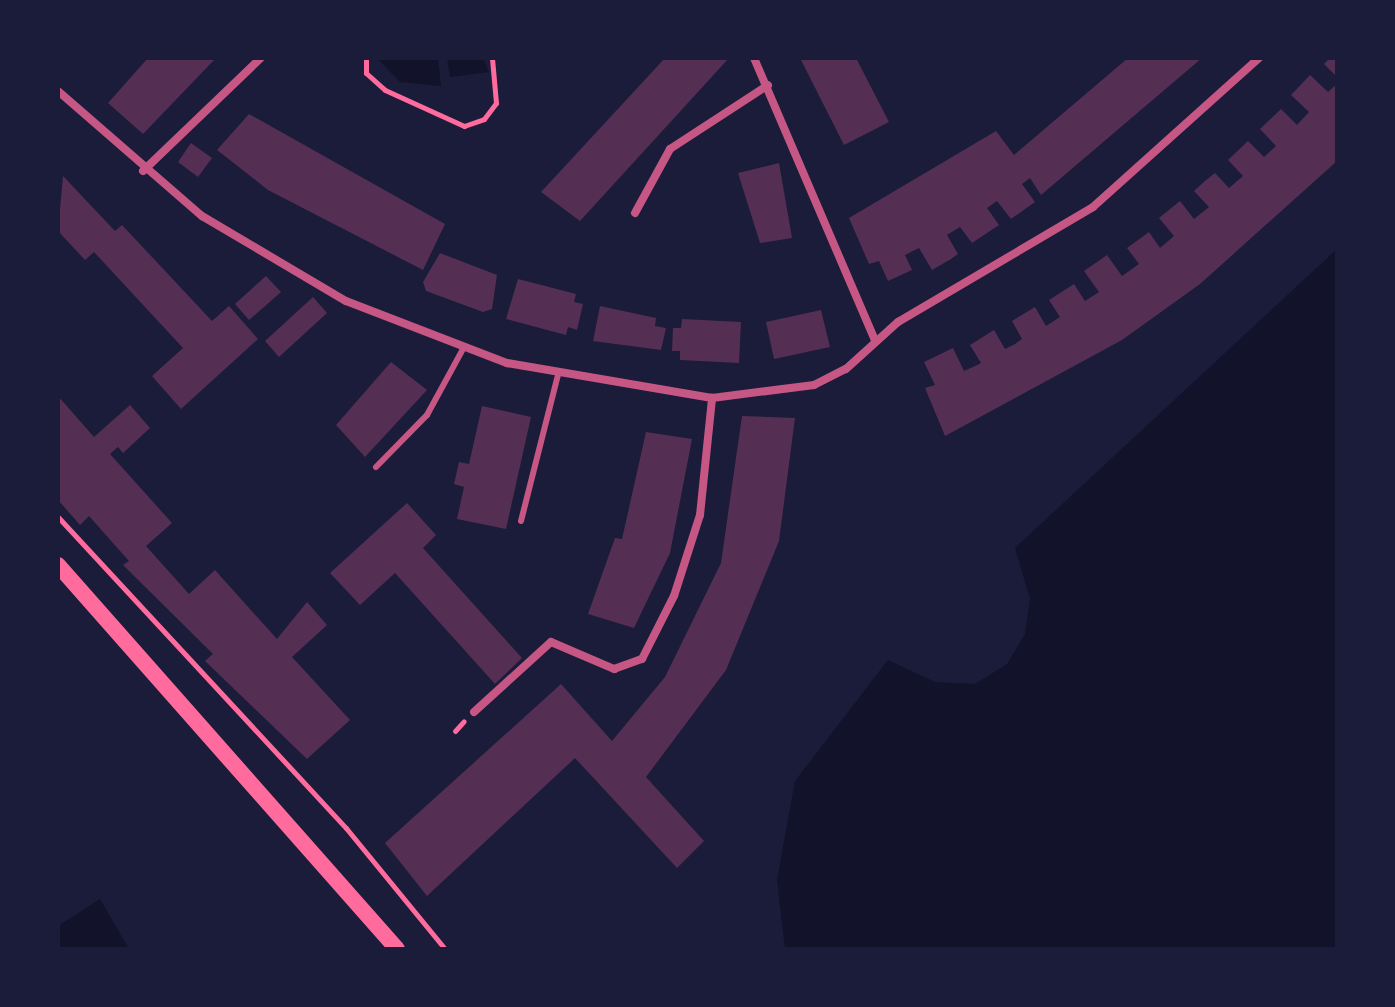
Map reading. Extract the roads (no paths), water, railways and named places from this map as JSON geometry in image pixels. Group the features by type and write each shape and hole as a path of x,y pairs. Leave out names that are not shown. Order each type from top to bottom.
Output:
{"main road":[{"path":"58,565 397,949"}],"street":[{"path":"143,171 261,58"},
{"path":"754,58 875,340"},
{"path":"58,91 143,171 202,216 346,301 463,349 558,375 712,398 814,385 846,369 875,340 1093,207 1259,58"},
{"path":"635,213 670,149 768,85"},
{"path":"474,712 551,642 614,669 642,659 674,596 700,515 712,398"}],"lane":[{"path":"376,467 427,415 463,349"},
{"path":"521,521 558,375"}]}
